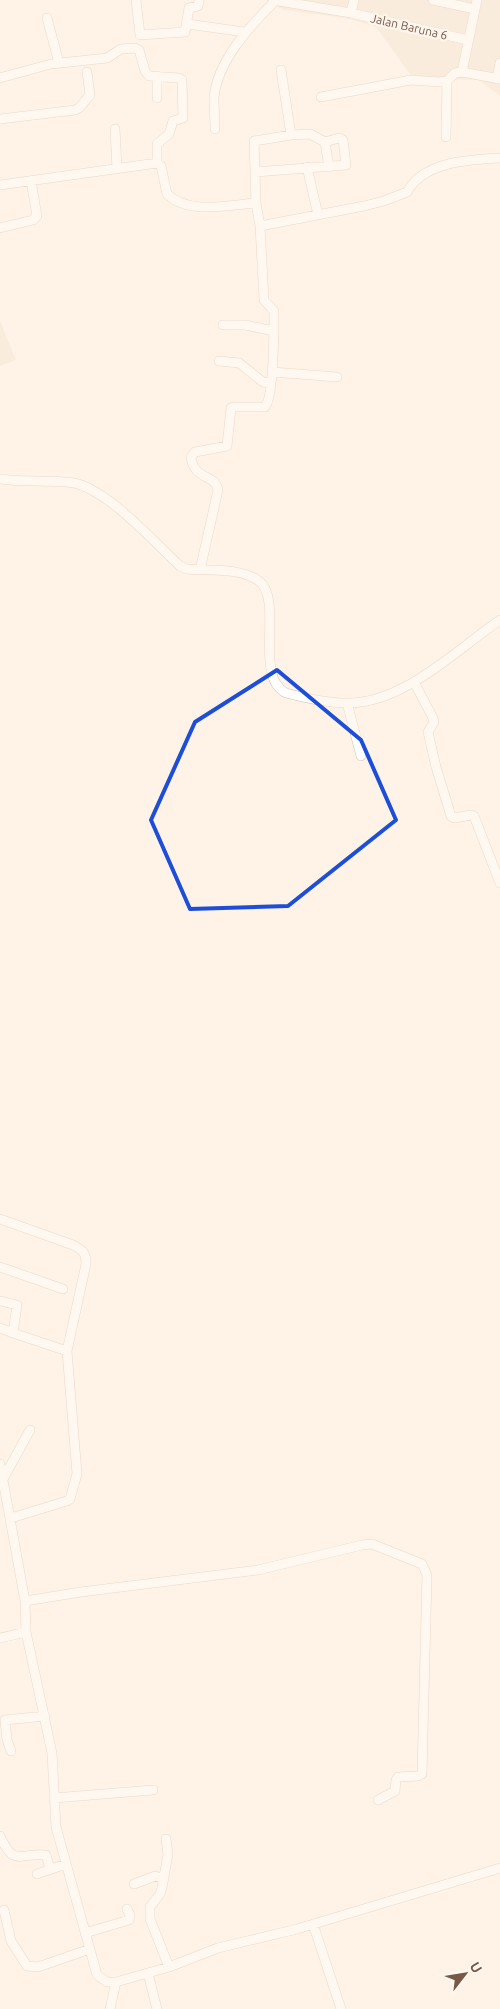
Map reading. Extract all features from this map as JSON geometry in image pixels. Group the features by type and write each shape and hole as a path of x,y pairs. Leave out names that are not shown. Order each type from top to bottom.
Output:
{"street":[{"path":"136,0 140,35 186,32 189,8 198,6 199,0"},
{"path":"215,129 214,96 231,52 244,32 274,0"},
{"name":"Jalan Baruna 6","path":"274,0 322,4 351,13 468,40"},
{"path":"351,13 354,0"},
{"path":"433,0 476,4 462,72"},
{"path":"47,18 59,63"},
{"path":"188,24 244,32"},
{"path":"0,78 59,63 107,58 120,49 135,48 139,50 146,74 182,80 184,118 173,122 169,134 158,142 157,163 160,165 167,194 183,203 202,206 256,203"},
{"path":"321,97 411,80 439,82 446,80 454,73 462,72 498,79 500,63"},
{"path":"282,70 291,135"},
{"path":"0,119 79,108 90,95 87,72"},
{"path":"157,76 157,98"},
{"path":"446,80 446,137"},
{"path":"115,129 117,169"},
{"path":"200,570 218,490 217,484 214,481 199,474 194,469 191,457 195,452 227,446 231,408 265,407 268,403 271,383 274,311 264,300 260,226 256,203 255,172 254,141 310,134 324,142 339,138 343,140 346,164 255,172"},
{"path":"324,142 329,167"},
{"path":"260,226 384,201 407,192 412,183 432,168 482,159 500,158"},
{"path":"0,185 157,163"},
{"path":"307,168 318,215"},
{"path":"0,228 33,220 36,216 31,181"},
{"path":"223,324 245,325 274,331"},
{"path":"219,360 240,363 263,382 271,383"},
{"path":"272,372 338,377"},
{"path":"0,479 74,483 108,500 180,566 187,569 235,573 258,581 264,587 267,594 270,611 271,666 274,678 282,691 293,695 347,703 388,694 414,682 500,620"},
{"path":"414,682 433,718 434,722 428,732 436,767 451,816 454,818 471,814 474,816 500,883"},
{"path":"347,703 361,756"},
{"path":"0,1219 74,1245 82,1249 86,1254 86,1264 67,1351 77,1474 70,1499 67,1502 11,1518"},
{"path":"0,1267 64,1289"},
{"path":"1,1301 17,1305 12,1333"},
{"path":"0,1328 67,1351"},
{"path":"3,1479 30,1430"},
{"path":"0,1464 25,1601 26,1632 52,1753 56,1827 97,1975 107,1982 116,1982 169,1967 218,1948 313,1924 500,1868"},
{"path":"25,1601 80,1592 258,1570 372,1544 422,1564 427,1575 422,1774 398,1777 395,1791 378,1800"},
{"path":"0,1638 26,1632"},
{"path":"11,1751 3,1719 45,1716"},
{"path":"54,1798 153,1790"},
{"path":"0,1836 4,1846 15,1856 46,1855 50,1869"},
{"path":"166,1839 168,1854 160,1894 150,1907 150,1919 169,1967"},
{"path":"37,1874 66,1864"},
{"path":"134,1884 155,1876 162,1878"},
{"path":"85,1933 128,1920 130,1916 127,1908"},
{"path":"4,1910 11,1941 28,1966 38,1968 90,1949"},
{"path":"313,1924 342,2009"},
{"path":"148,1973 157,2009"},
{"path":"110,2009 116,1982"}],"highlighted area":[{"path":"277,670 361,740 396,820 288,906 190,909 151,820 195,722"}],"shaded area":[{"path":"266,0 500,0 500,96 479,80 413,78 376,27 346,18 284,10"},
{"path":"0,321 16,360 0,366"}]}
